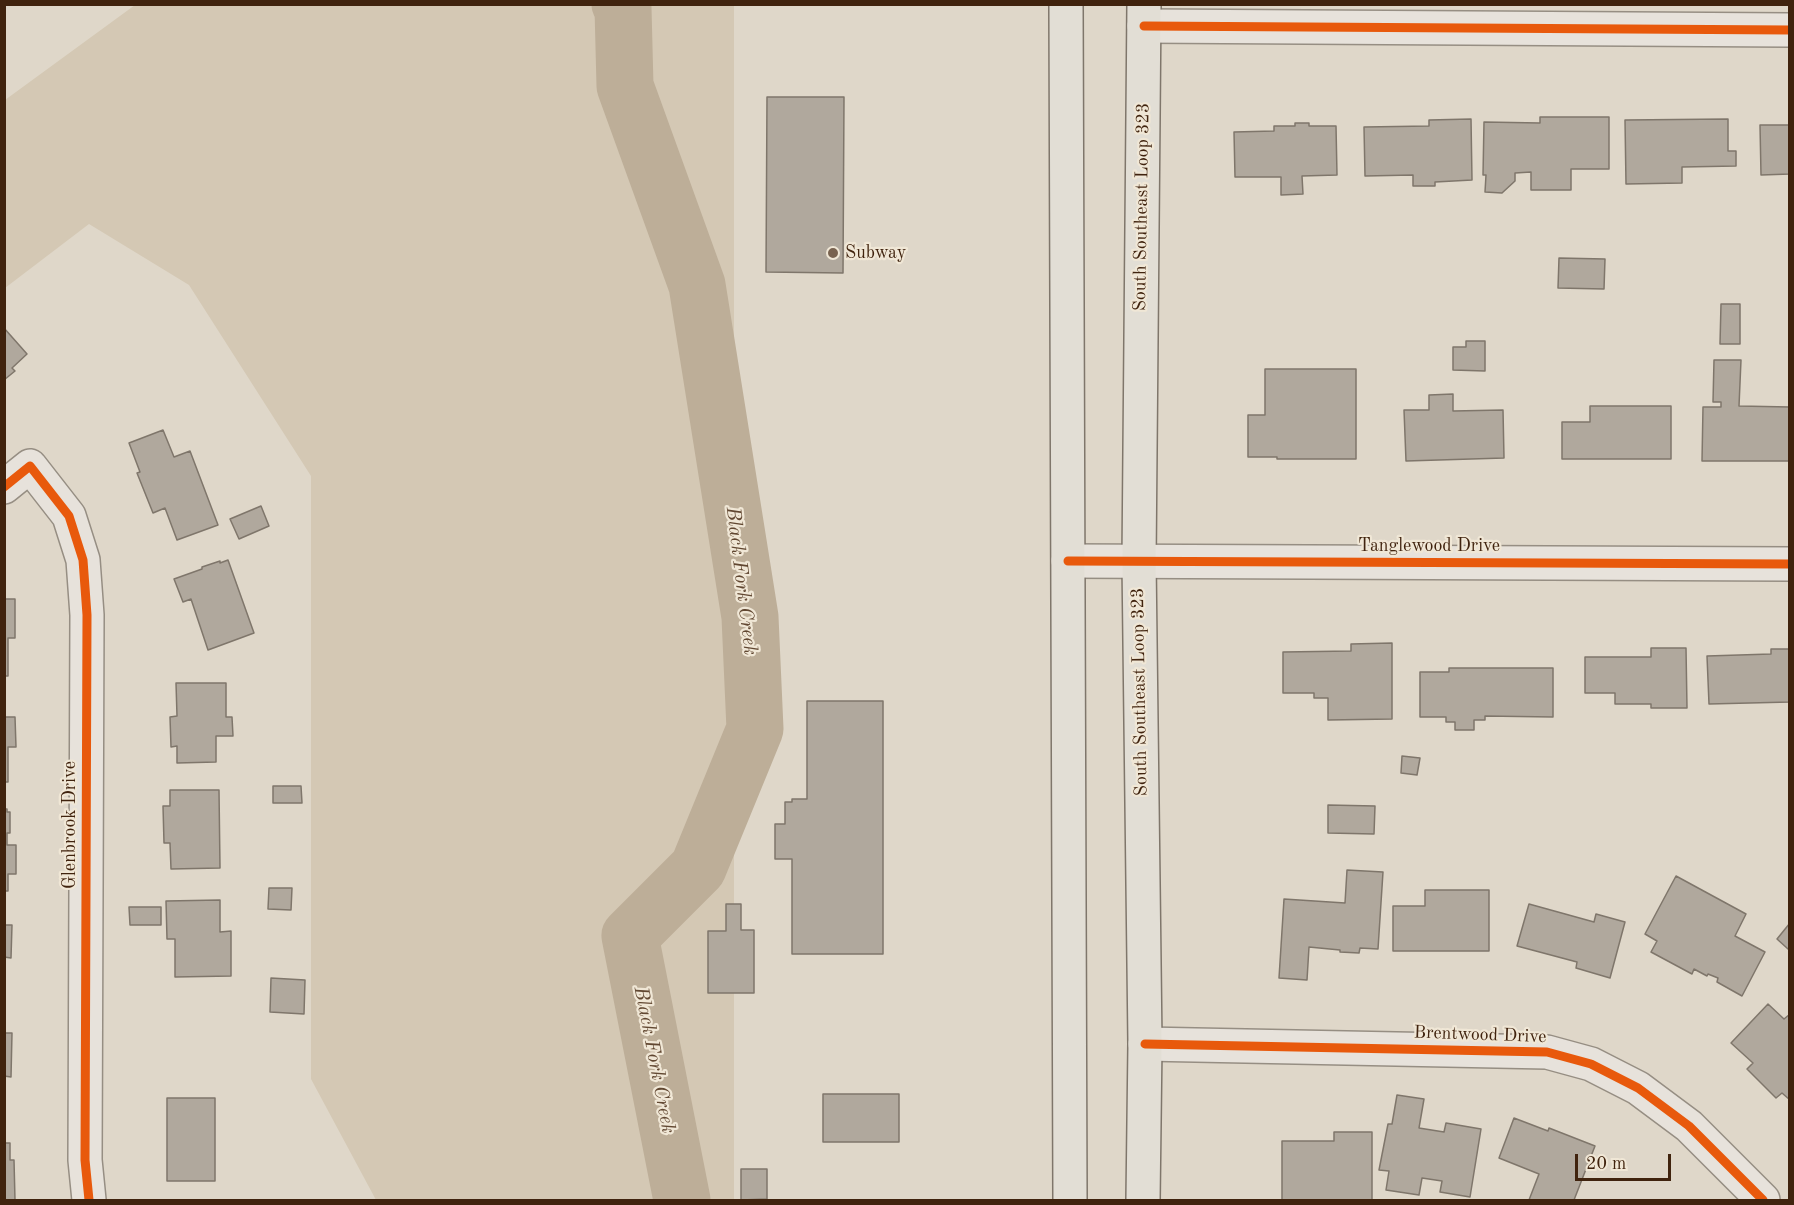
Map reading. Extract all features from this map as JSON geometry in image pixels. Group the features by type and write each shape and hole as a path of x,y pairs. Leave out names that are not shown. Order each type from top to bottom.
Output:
{"highway":[{"path":"1066,4 1070,1200"},
{"name":"South Southeast Loop 323","path":"1143,1200 1145,1044 1139,561 1144,15"}],"street":[{"path":"1144,15 1790,30"},
{"name":"Glenbrook Drive","path":"4,487 30,466 69,516 83,560 87,615 85,1160 89,1200"},
{"name":"Tanglewood Drive","path":"1068,561 1790,564"},
{"name":"Brentwood Drive","path":"1145,1044 1547,1052 1591,1064 1638,1088 1689,1126 1763,1200"}],"shaded area":[{"path":"135,5 734,5 734,1200 376,1200 311,1079 311,476 189,285 89,224 5,288 5,100"}],"building":[{"path":"767,97 844,97 843,273 766,272"},
{"path":"1540,117 1609,117 1609,169 1571,169 1571,190 1531,190 1531,172 1515,173 1515,181 1502,193 1485,192 1484,122 1540,123"},
{"path":"1471,119 1472,180 1435,182 1435,186 1413,186 1413,175 1365,176 1364,127 1429,126 1429,120"},
{"path":"1728,119 1728,151 1736,151 1736,166 1682,167 1682,183 1626,184 1625,120"},
{"path":"1295,123 1309,123 1309,126 1336,126 1337,175 1302,176 1303,194 1281,195 1281,177 1235,177 1234,132 1274,131 1274,126 1295,126"},
{"path":"1760,125 1790,125 1790,174 1761,175"},
{"path":"1559,258 1605,259 1604,289 1558,288"},
{"path":"1721,304 1740,304 1740,344 1720,344"},
{"path":"4,328 27,354 12,368 15,371 4,380"},
{"path":"1466,341 1485,341 1485,371 1453,370 1453,347 1466,347"},
{"path":"1714,360 1741,360 1739,406 1790,407 1790,461 1702,461 1703,407 1721,407 1721,402 1713,402"},
{"path":"1265,369 1356,369 1356,459 1248,457 1248,415 1265,415"},
{"path":"1453,394 1453,411 1503,410 1504,458 1406,461 1404,410 1429,410 1429,395"},
{"path":"1590,406 1671,406 1671,459 1562,459 1562,422 1590,422"},
{"path":"163,430 174,457 190,451 218,525 177,540 165,508 153,513 137,473 140,472 129,443"},
{"path":"261,506 269,526 239,539 230,519"},
{"path":"228,560 254,633 208,650 191,599 183,602 174,579 202,569 202,567"},
{"path":"4,599 15,599 15,638 8,638 8,676 4,676"},
{"path":"1392,643 1392,719 1328,720 1328,698 1314,698 1314,693 1283,693 1283,652 1351,651 1351,644"},
{"path":"1651,648 1686,648 1687,708 1651,708 1651,704 1615,704 1615,693 1585,693 1585,657 1651,657"},
{"path":"1771,649 1790,649 1790,702 1709,704 1707,656 1771,654"},
{"path":"1449,668 1553,668 1553,717 1485,716 1485,720 1474,720 1474,730 1455,730 1455,722 1446,722 1446,717 1420,717 1420,672 1449,672"},
{"path":"176,683 226,683 226,717 232,717 233,736 216,736 216,762 177,763 177,746 171,747 170,717 177,716"},
{"path":"807,701 883,701 883,954 792,954 792,859 775,859 775,824 785,824 785,802 792,802 792,799 807,799"},
{"path":"4,717 15,717 16,747 8,747 8,782 4,782"},
{"path":"1402,756 1420,758 1417,775 1401,773"},
{"path":"273,786 301,786 302,803 273,803"},
{"path":"170,790 219,790 220,868 171,869 170,843 164,843 163,806 170,806"},
{"path":"1328,805 1375,806 1374,834 1328,833"},
{"path":"4,809 10,812 10,833 7,833 7,845 16,845 16,874 8,874 8,891 4,891"},
{"path":"1347,870 1383,872 1378,949 1360,948 1359,953 1309,947 1307,980 1279,978 1284,899 1345,903"},
{"path":"1676,876 1746,914 1735,936 1765,952 1742,996 1717,982 1718,978 1708,974 1707,976 1694,969 1692,974 1651,952 1657,941 1645,934"},
{"path":"269,888 292,888 291,910 268,909"},
{"path":"1425,890 1489,890 1489,951 1393,951 1393,906 1425,906"},
{"path":"220,900 220,932 231,931 231,976 175,977 175,939 167,939 166,901"},
{"path":"726,904 741,904 741,930 754,930 754,993 708,993 708,931 726,931"},
{"path":"1529,904 1594,922 1596,914 1625,922 1610,978 1576,968 1577,962 1517,946"},
{"path":"129,907 161,907 161,925 130,925"},
{"path":"1790,923 1790,947 1788,949 1777,939"},
{"path":"4,925 12,925 11,958 4,957"},
{"path":"271,978 305,980 304,1014 270,1012"},
{"path":"1768,1004 1784,1019 1790,1014 1790,1100 1782,1093 1776,1098 1747,1069 1753,1063 1731,1043"},
{"path":"4,1033 12,1033 11,1077 4,1076"},
{"path":"823,1094 899,1094 899,1142 823,1142"},
{"path":"1397,1095 1424,1099 1419,1128 1444,1132 1446,1123 1481,1129 1470,1197 1440,1192 1442,1181 1422,1178 1419,1195 1386,1190 1389,1171 1379,1170 1388,1124 1392,1124"},
{"path":"167,1098 215,1098 215,1181 167,1181"},
{"path":"1514,1118 1548,1131 1549,1128 1595,1146 1574,1200 1529,1200 1539,1174 1499,1158"},
{"path":"1334,1132 1372,1132 1372,1200 1282,1200 1282,1141 1334,1141"},
{"path":"4,1143 10,1143 10,1160 14,1160 15,1200 4,1200"},
{"path":"741,1169 767,1169 767,1199 741,1200"}],"waterway":[{"name":"Black Fork Creek","path":"620,4 623,8 625,86 697,285 750,617 755,729 698,868 630,936 682,1200"}],"cycle path":[{"path":"1144,26 1790,30"},
{"path":"4,487 30,466 69,516 83,560 87,615 85,1160 89,1200"},
{"path":"1068,561 1790,564"},
{"path":"1145,1044 1547,1052 1591,1064 1638,1088 1689,1126 1763,1200"}],"place":[{"name":"Subway","path":"833,253"}]}
